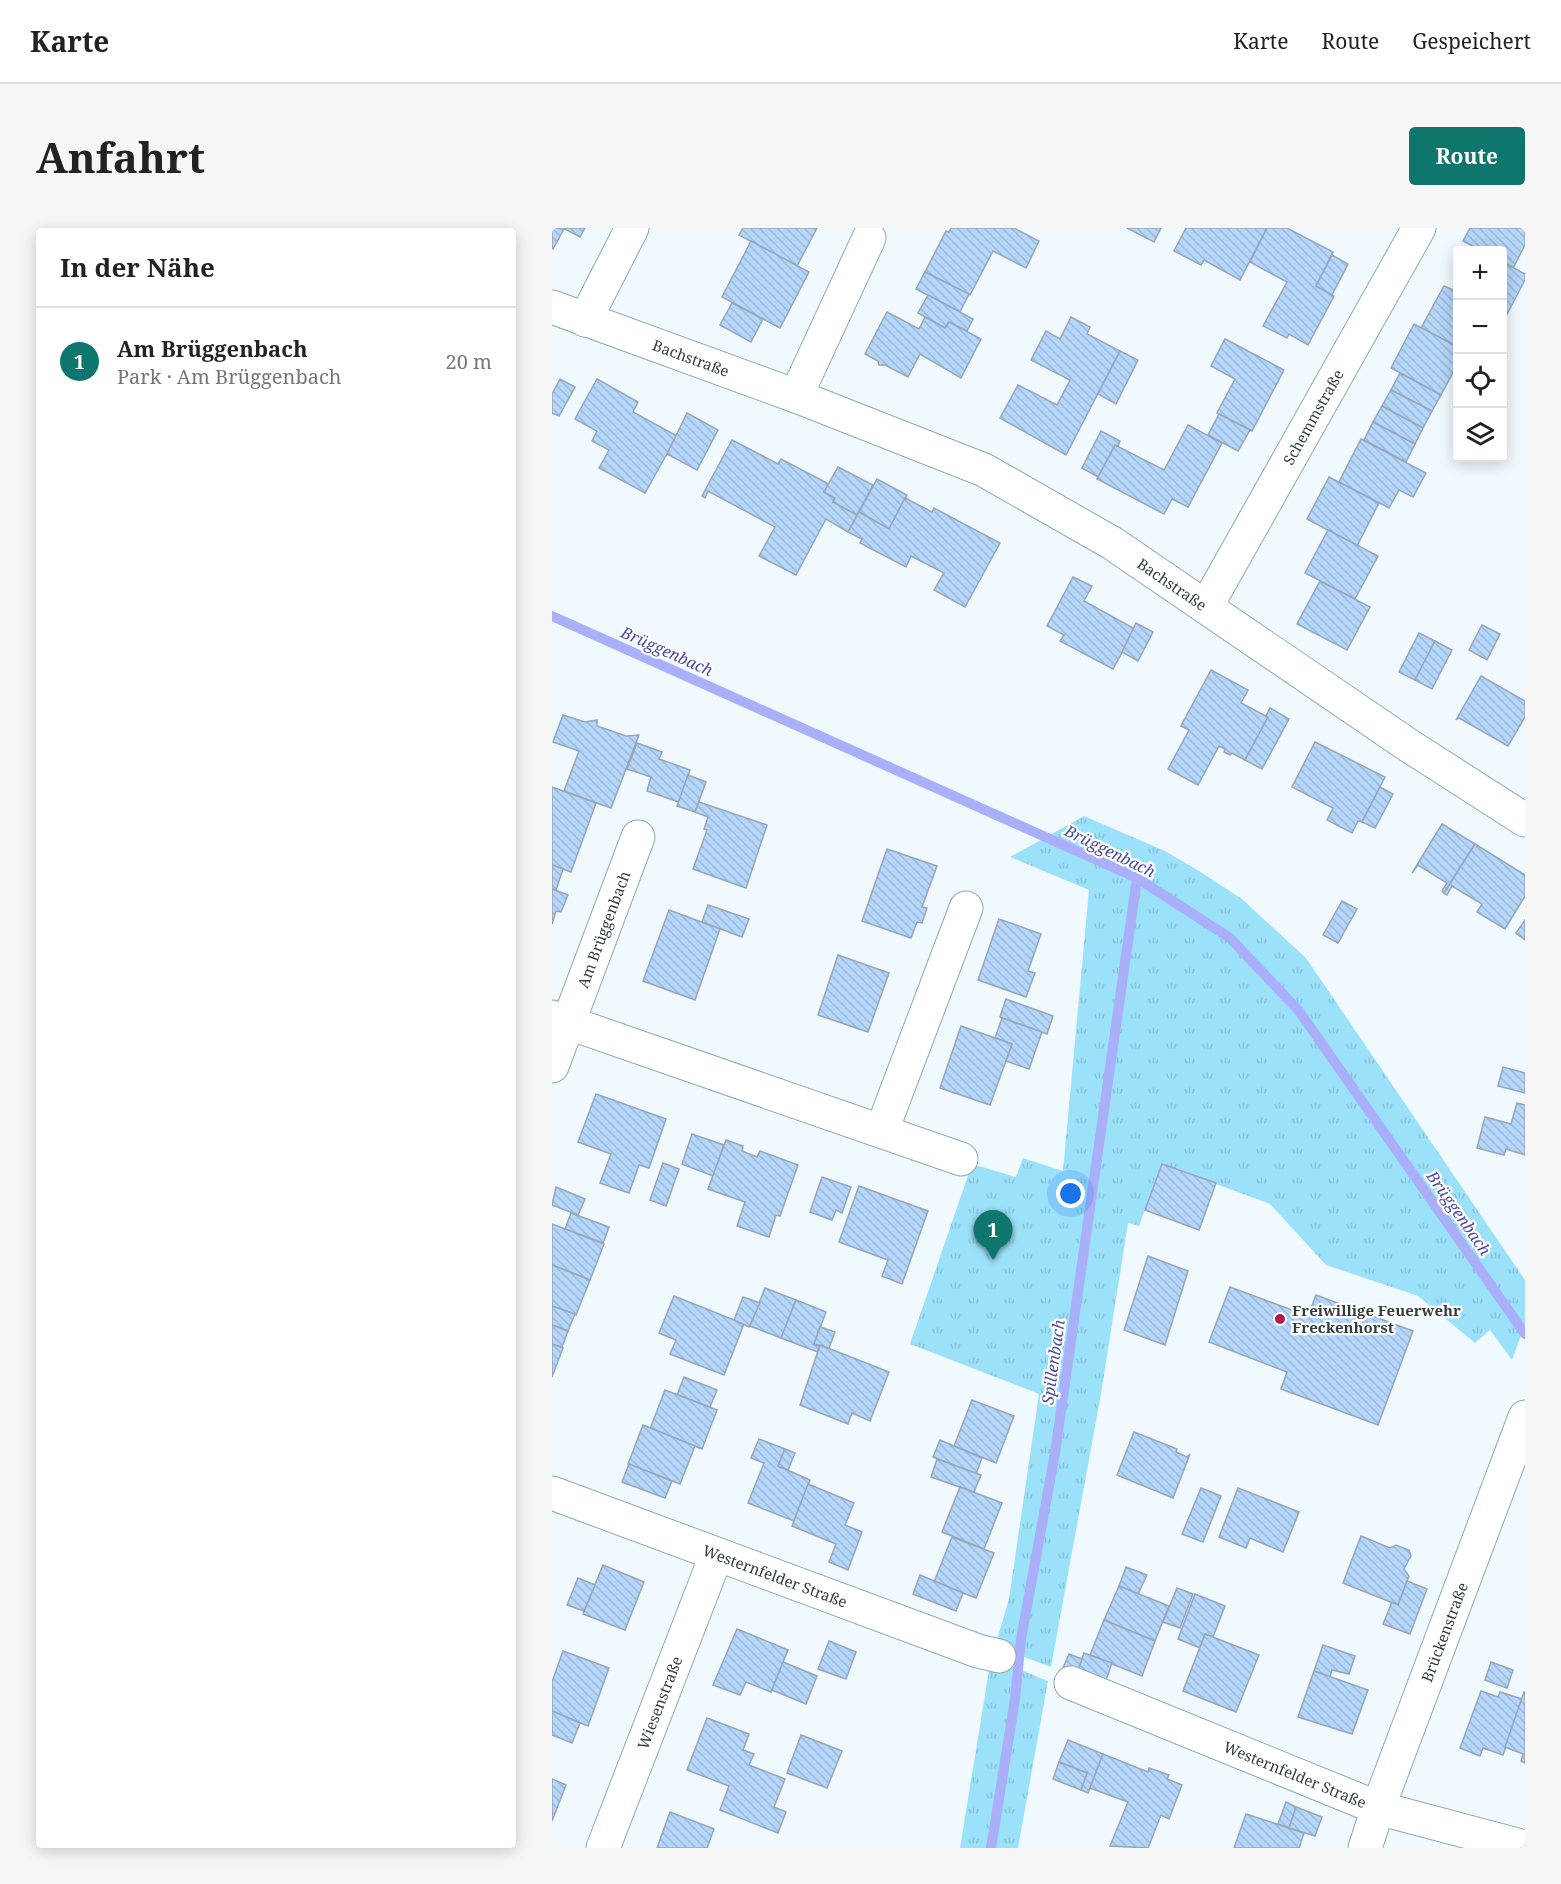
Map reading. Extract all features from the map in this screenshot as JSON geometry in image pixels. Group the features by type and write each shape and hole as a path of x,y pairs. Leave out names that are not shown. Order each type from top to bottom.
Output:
{"street":[{"path":"585,320 632,228"},
{"name":"Schemmstraße","path":"1206,608 1413,230"},
{"path":"796,396 869,238"},
{"name":"Bachstraße","path":"552,308 796,396 984,470 1112,543 1408,745 1525,820"},
{"name":"Am Brüggenbach","path":"552,1066 561,1020 638,837"},
{"path":"882,1130 966,909"},
{"path":"561,1020 961,1158"},
{"name":"Brückenstraße","path":"1365,1848 1525,1417"},
{"name":"Westernfelder Straße","path":"552,1493 716,1556 978,1651 999,1656"},
{"name":"Wiesenstraße","path":"603,1848 716,1556"},
{"name":"Westernfelder Straße","path":"1071,1683 1378,1808 1525,1847"}],"green space":[{"path":"1084,816 1165,851 1199,871 1242,899 1306,958 1525,1280 1525,1324 1512,1360 1490,1330 1475,1343 1418,1296 1326,1265 1270,1204 1162,1164 1139,1226 1128,1223 1101,1394 1051,1667 995,1646 1009,1599 1039,1394 910,1344 972,1164 1016,1177 1023,1158 1063,1171 1089,890 1010,857"},
{"path":"991,1658 1048,1681 1018,1848 960,1848"}],"building":[{"path":"552,228 564,229 553,249 552,248"},
{"path":"563,228 585,228 580,237"},
{"path":"743,228 817,228 797,266 739,235"},
{"path":"951,228 1014,228 1039,241 1026,268 993,251 970,295 925,272 946,231 949,232"},
{"path":"1127,228 1161,228 1154,242"},
{"path":"1186,228 1267,228 1240,280 1204,260 1201,265 1174,251"},
{"path":"1267,228 1287,228 1333,252 1316,286 1334,296 1308,345 1289,334 1287,338 1263,326 1287,282 1250,262"},
{"path":"1470,228 1525,228 1525,245 1513,268 1507,264 1507,246 1472,246 1463,241"},
{"path":"751,241 809,272 780,328 722,297"},
{"path":"1332,255 1348,264 1332,295 1316,286"},
{"path":"1507,264 1525,274 1525,280 1507,314"},
{"path":"925,272 969,294 960,312 916,289"},
{"path":"1444,286 1453,290 1453,344 1421,328"},
{"path":"928,295 973,319 967,331 949,322 945,328 918,313"},
{"path":"732,303 763,319 751,342 720,325"},
{"path":"887,312 919,329 925,317 945,328 949,322 981,339 961,378 920,354 908,377 885,365 879,365 878,361 865,354"},
{"path":"1071,317 1090,327 1087,334 1120,351 1066,455 1000,418 1018,385 1057,405 1070,380 1031,360 1046,331 1060,339"},
{"path":"1414,324 1453,344 1453,372 1441,395 1391,368"},
{"path":"1225,339 1284,370 1252,431 1217,413 1235,379 1211,366"},
{"path":"1120,351 1138,360 1116,404 1098,394"},
{"path":"1400,373 1441,395 1432,411 1391,390"},
{"path":"560,379 575,387 559,416 552,413 552,394"},
{"path":"597,379 638,402 633,412 677,436 645,493 599,468 609,450 592,441 597,431 575,419"},
{"path":"1391,390 1432,411 1423,428 1382,406"},
{"path":"1382,406 1423,428 1415,444 1373,422"},
{"path":"687,413 718,430 697,470 667,454"},
{"path":"1219,414 1250,430 1238,451 1208,435"},
{"path":"1373,422 1415,444 1406,462 1364,440"},
{"path":"1188,425 1222,443 1188,507 1172,499 1164,514 1097,479 1115,445 1164,470"},
{"path":"1101,431 1120,441 1118,446 1115,445 1098,477 1082,468"},
{"path":"1361,439 1426,473 1413,497 1399,490 1389,508 1339,482"},
{"path":"732,440 778,464 781,459 829,484 824,492 835,498 833,502 857,515 848,532 826,519 796,575 759,556 775,527 708,491 705,498 702,496"},
{"path":"838,467 873,485 857,515 833,502 835,498 824,492"},
{"path":"1329,477 1379,503 1357,546 1307,519"},
{"path":"877,479 907,495 889,529 859,512"},
{"path":"905,498 932,512 934,508 1000,543 965,607 934,590 944,573 911,556 906,567 860,543 862,539 848,532 859,512 889,529"},
{"path":"1328,530 1378,556 1355,599 1305,573"},
{"path":"1073,577 1092,586 1084,601 1135,629 1113,669 1060,641 1064,635 1047,626"},
{"path":"1320,581 1370,607 1347,650 1297,624"},
{"path":"1136,623 1153,632 1138,661 1122,652"},
{"path":"1482,625 1500,634 1487,660 1469,650"},
{"path":"1419,633 1435,641 1415,680 1399,672"},
{"path":"1435,641 1452,650 1432,689 1415,680"},
{"path":"1211,670 1248,690 1241,703 1268,717 1245,760 1232,753 1230,755 1224,752 1225,749 1219,746 1198,785 1168,769 1189,730 1181,726"},
{"path":"1481,676 1525,701 1525,717 1508,746 1459,718 1456,720"},
{"path":"1270,708 1289,719 1262,769 1245,760 1268,717 1266,716"},
{"path":"563,715 585,722 597,720 597,726 626,736 639,735 611,808 564,791 579,751 553,742"},
{"path":"1315,742 1385,777 1362,822 1358,821 1352,833 1327,820 1333,808 1292,787"},
{"path":"637,743 662,752 659,759 690,770 679,802 647,791 651,777 627,769"},
{"path":"688,775 706,782 695,812 677,806"},
{"path":"552,787 596,803 571,872 552,865"},
{"path":"1380,787 1393,794 1375,828 1362,822"},
{"path":"699,802 767,825 746,888 693,869 707,830 704,829 708,817 695,812"},
{"path":"1442,824 1475,844 1444,893 1442,891 1447,883 1418,865 1412,873"},
{"path":"1475,844 1525,875 1525,896 1505,929 1477,912 1482,904 1452,886 1447,895 1444,893"},
{"path":"887,849 937,866 922,907 927,908 922,923 917,922 911,938 862,921"},
{"path":"552,865 563,869 556,890 552,889"},
{"path":"552,889 568,895 561,912 556,911 552,924"},
{"path":"1342,901 1357,909 1338,943 1323,935"},
{"path":"708,905 749,919 742,937 702,922"},
{"path":"669,910 720,929 695,1000 643,981"},
{"path":"999,919 1041,934 1028,971 1035,973 1026,997 978,980"},
{"path":"1525,920 1525,940 1516,933"},
{"path":"838,955 889,973 868,1032 818,1015"},
{"path":"1006,999 1053,1016 1047,1034 1000,1017"},
{"path":"1002,1018 1042,1032 1029,1069 1006,1061 1012,1044 995,1038"},
{"path":"961,1026 1012,1044 990,1105 940,1088"},
{"path":"1503,1067 1525,1073 1525,1093 1498,1086"},
{"path":"596,1094 666,1119 649,1168 639,1165 629,1193 600,1183 611,1154 578,1142"},
{"path":"1517,1103 1525,1105 1525,1155 1506,1149 1504,1155 1477,1148 1485,1117 1511,1124"},
{"path":"692,1134 724,1145 713,1176 682,1164"},
{"path":"726,1140 743,1146 742,1151 757,1157 760,1151 798,1165 780,1216 776,1215 769,1237 737,1226 745,1202 708,1189"},
{"path":"663,1163 679,1169 666,1206 650,1200"},
{"path":"1162,1164 1216,1183 1199,1230 1145,1210"},
{"path":"822,1177 851,1187 842,1213 836,1210 832,1220 810,1212"},
{"path":"859,1186 928,1211 902,1284 882,1276 888,1260 839,1242"},
{"path":"556,1187 585,1199 578,1215 552,1205"},
{"path":"571,1213 609,1227 603,1243 565,1229"},
{"path":"552,1224 604,1244 590,1280 552,1265"},
{"path":"1148,1256 1188,1271 1165,1345 1124,1330"},
{"path":"552,1265 590,1280 576,1315 552,1306"},
{"path":"1230,1287 1308,1316 1316,1295 1413,1331 1378,1425 1281,1389 1287,1372 1209,1342"},
{"path":"765,1288 796,1300 781,1338 750,1326"},
{"path":"674,1296 744,1324 724,1375 670,1354 676,1340 659,1333"},
{"path":"743,1297 760,1303 749,1327 734,1320"},
{"path":"796,1300 826,1312 814,1344 820,1347 818,1352 781,1338"},
{"path":"552,1306 575,1314 568,1331 552,1325"},
{"path":"552,1325 568,1331 562,1347 552,1344"},
{"path":"820,1327 835,1332 829,1348 814,1344"},
{"path":"552,1344 563,1348 552,1377"},
{"path":"820,1345 889,1372 870,1421 852,1413 848,1424 800,1405"},
{"path":"684,1377 717,1390 710,1407 677,1395"},
{"path":"665,1390 717,1410 702,1449 650,1429"},
{"path":"972,1400 1014,1416 996,1463 954,1446"},
{"path":"643,1425 695,1446 680,1484 628,1464"},
{"path":"1134,1432 1177,1449 1176,1452 1187,1457 1190,1454 1173,1498 1117,1475"},
{"path":"759,1439 785,1449 778,1466 810,1480 794,1521 748,1503 764,1463 751,1458"},
{"path":"940,1440 982,1458 976,1474 933,1457"},
{"path":"785,1449 795,1453 788,1470 778,1466"},
{"path":"937,1459 981,1475 974,1492 931,1477"},
{"path":"629,1464 672,1481 665,1498 622,1482"},
{"path":"808,1484 854,1503 845,1525 862,1532 848,1570 829,1562 836,1544 792,1526"},
{"path":"960,1487 1002,1503 984,1549 942,1532"},
{"path":"1201,1488 1221,1496 1203,1542 1182,1534"},
{"path":"1238,1488 1299,1512 1283,1552 1250,1538 1246,1548 1219,1537"},
{"path":"1361,1536 1390,1548 1396,1545 1409,1550 1411,1556 1404,1569 1409,1576 1398,1605 1343,1583"},
{"path":"952,1537 994,1553 976,1598 934,1582"},
{"path":"603,1565 644,1582 625,1630 583,1614"},
{"path":"1126,1567 1147,1575 1138,1594 1119,1586"},
{"path":"920,1575 963,1593 956,1611 913,1594"},
{"path":"578,1578 595,1585 584,1611 567,1605"},
{"path":"1407,1581 1427,1589 1410,1634 1383,1624 1392,1602 1398,1605"},
{"path":"1119,1586 1169,1606 1155,1641 1104,1620"},
{"path":"1177,1588 1193,1594 1180,1628 1163,1622"},
{"path":"1195,1594 1225,1606 1213,1637 1205,1634 1200,1648 1178,1639"},
{"path":"1104,1620 1155,1641 1142,1676 1090,1655"},
{"path":"737,1629 788,1650 771,1692 746,1682 740,1695 713,1685"},
{"path":"1205,1634 1259,1655 1236,1712 1183,1691"},
{"path":"829,1641 856,1652 846,1679 818,1669"},
{"path":"1323,1645 1355,1656 1349,1674 1332,1670 1330,1677 1314,1671"},
{"path":"563,1651 609,1668 588,1726 552,1711 552,1682"},
{"path":"1084,1653 1112,1663 1105,1683 1077,1673"},
{"path":"1069,1654 1082,1659 1077,1673 1063,1668"},
{"path":"783,1662 817,1676 806,1704 772,1690"},
{"path":"1491,1662 1513,1670 1507,1688 1485,1680"},
{"path":"1314,1671 1368,1690 1352,1734 1298,1717"},
{"path":"1481,1691 1498,1697 1500,1692 1522,1699 1503,1755 1483,1748 1480,1756 1460,1748"},
{"path":"1524,1692 1525,1763 1521,1761 1523,1754 1505,1747"},
{"path":"552,1711 580,1723 572,1743 552,1735"},
{"path":"707,1718 749,1734 743,1750 754,1754 749,1765 785,1779 774,1807 786,1812 778,1833 720,1810 729,1786 687,1770"},
{"path":"801,1735 842,1751 827,1788 787,1773"},
{"path":"1068,1740 1103,1754 1088,1793 1081,1790 1087,1773 1059,1762"},
{"path":"1103,1754 1148,1772 1149,1768 1169,1775 1167,1779 1182,1785 1169,1819 1161,1815 1148,1848 1110,1846 1128,1802 1090,1788"},
{"path":"1059,1762 1087,1773 1081,1790 1053,1779"},
{"path":"552,1779 566,1785 552,1821"},
{"path":"1286,1802 1296,1807 1289,1828 1278,1824"},
{"path":"1296,1807 1322,1817 1315,1836 1289,1828"},
{"path":"670,1812 714,1829 707,1848 657,1848"},
{"path":"1246,1814 1304,1833 1299,1848 1234,1848"}],"waterway":[{"name":"Brüggenbach","path":"552,616 1137,878 1230,938 1299,1011 1525,1334"},
{"name":"Spillenbach","path":"991,1848 1015,1699 1021,1639 1055,1453 1137,878"}],"place":[{"name":"Am Brüggenbach","path":"993,1260"},
{"name":"Freiwillige Feuerwehr Freckenhorst","path":"1280,1319"}]}
